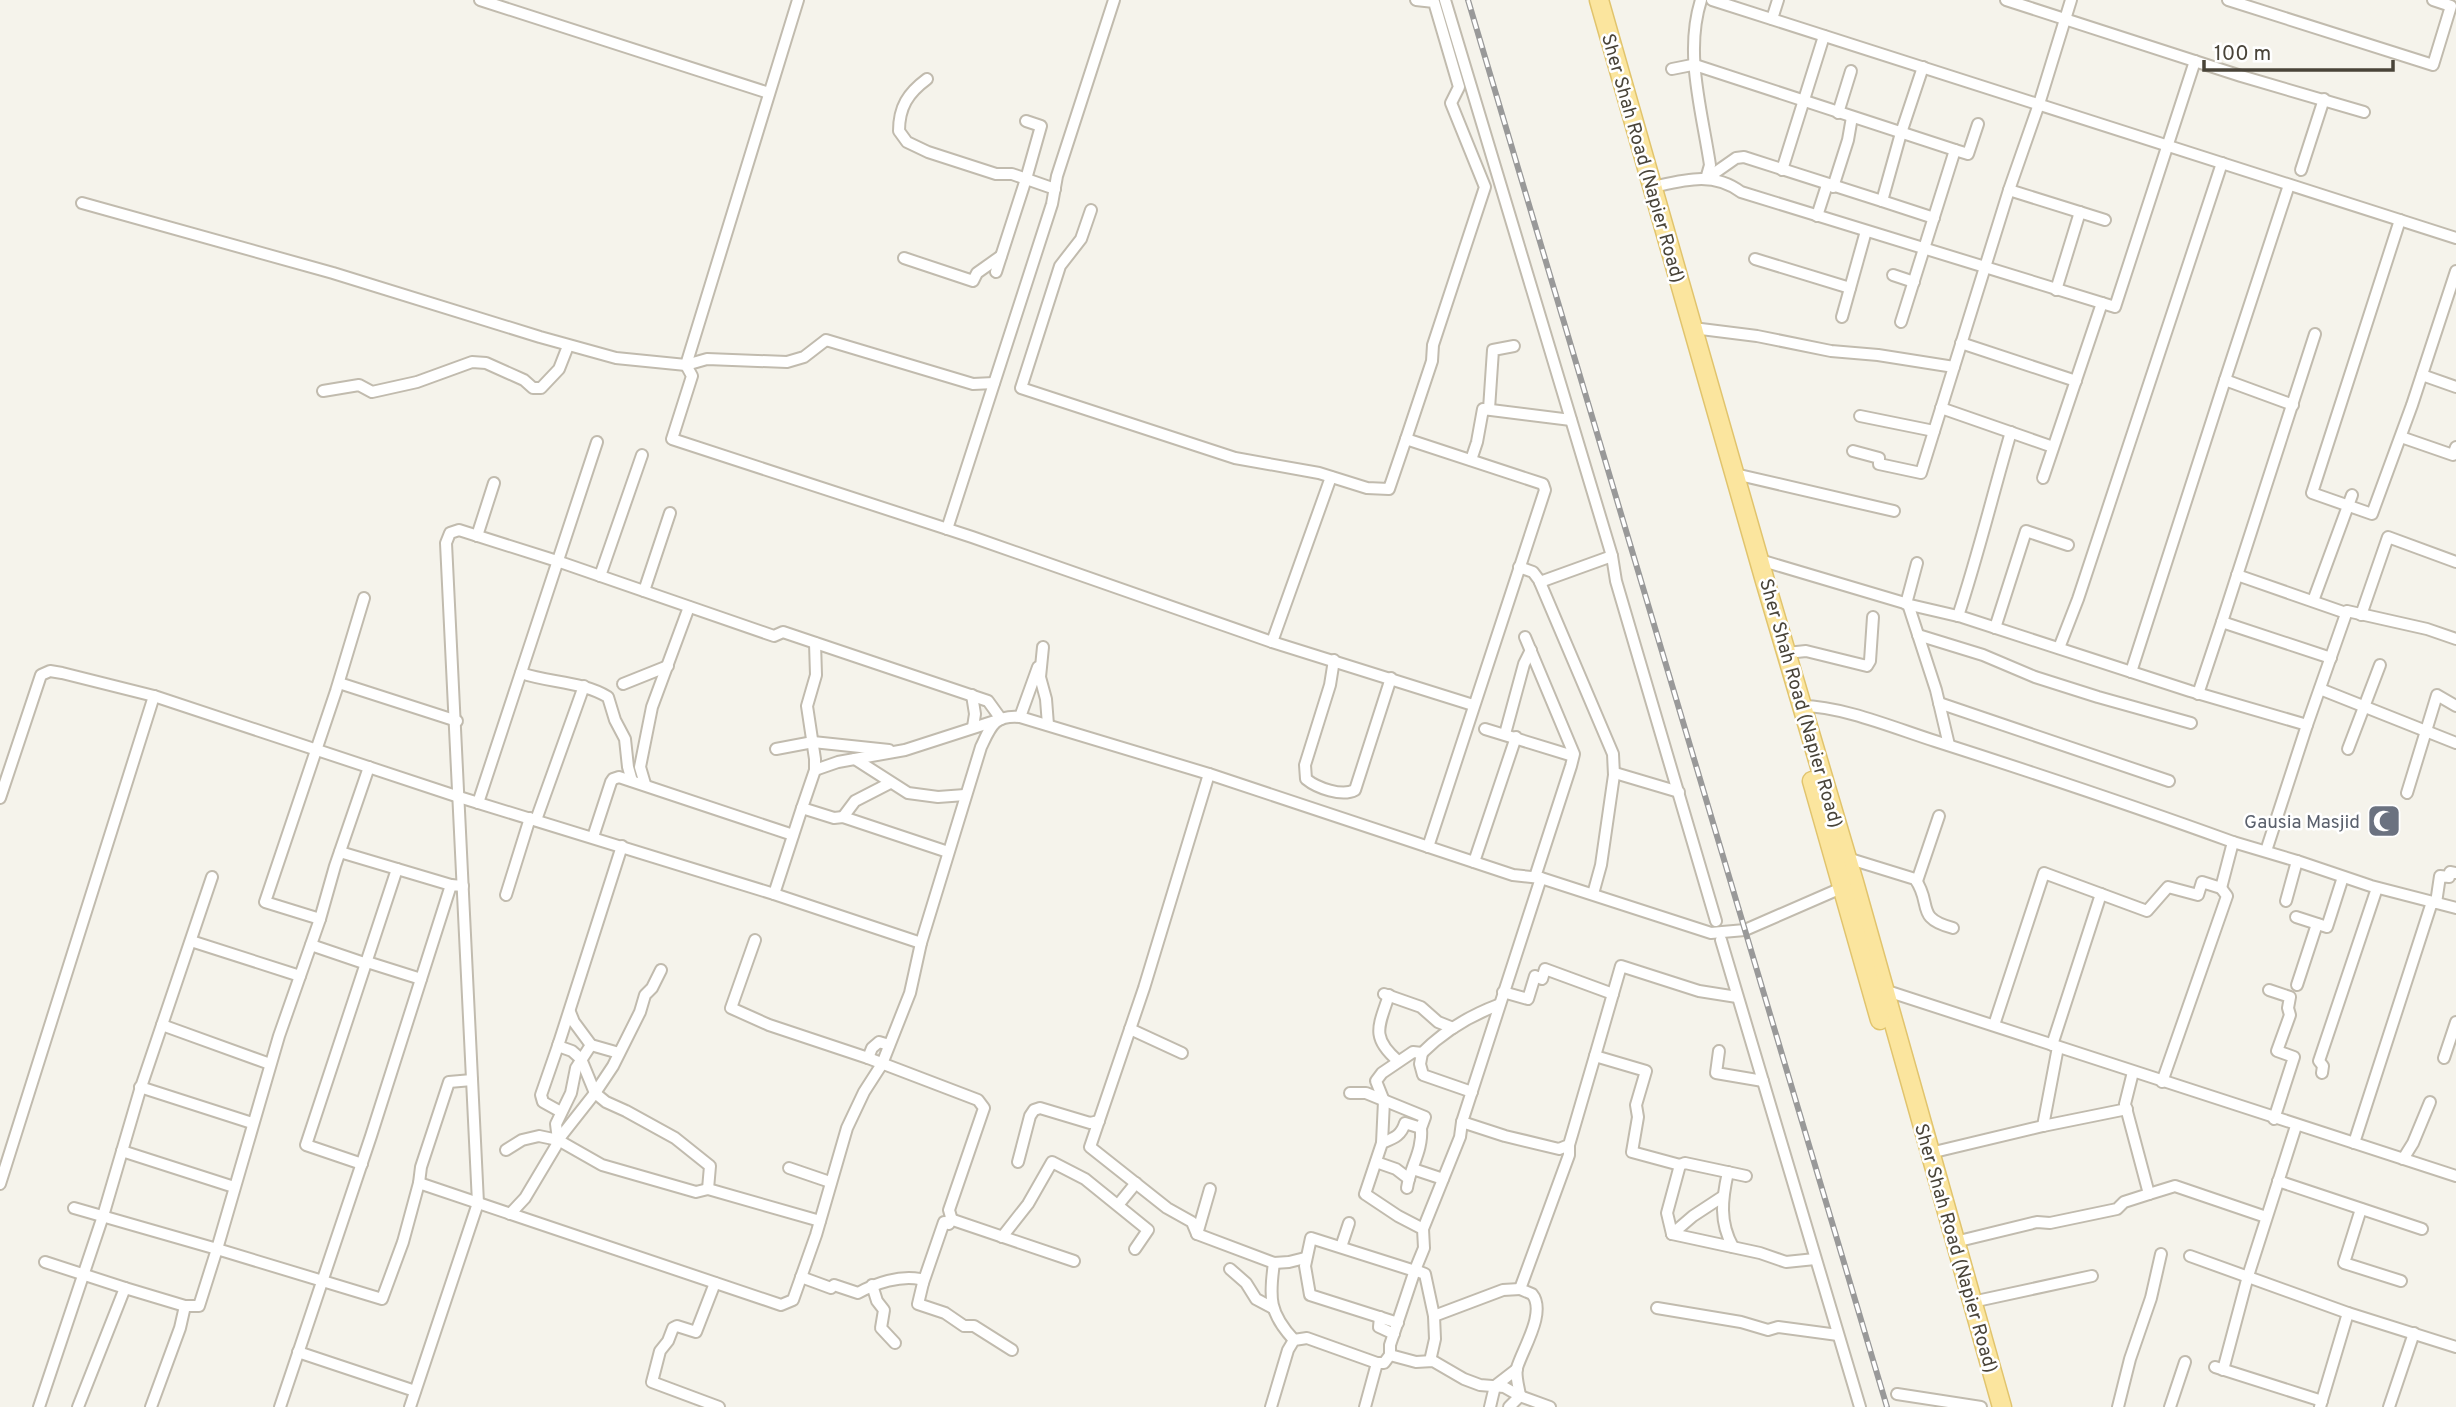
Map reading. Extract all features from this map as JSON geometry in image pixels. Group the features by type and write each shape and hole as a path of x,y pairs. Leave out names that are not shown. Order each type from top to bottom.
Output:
{"main road":[{"name":"Sher Shah Road (Napier Road)","path":"1589,0 1689,329 1848,885 1991,1407"},
{"name":"Sher Shah Road (Napier Road)","path":"1599,0 1642,169 1653,187 1689,329 1735,474 1847,858 1848,885 1885,990 2002,1407"}],"street":[{"path":"480,0 769,93"},
{"path":"796,0 686,365 692,376 672,439 947,529 1272,642 1473,705"},
{"path":"947,529 1052,204 1114,0"},
{"path":"1091,210 1081,239 1060,266 1021,388 1235,458 1331,477 1367,488 1389,489 1432,361 1433,345 1485,187 1451,103 1459,87 1434,2 1416,0"},
{"path":"1445,0 1612,556 1616,581 1716,921"},
{"path":"1701,0 1694,27 1694,65 1710,165 1706,179"},
{"path":"1712,0 2456,238"},
{"path":"1772,19 1778,0"},
{"path":"2006,0 2364,112"},
{"path":"1853,451 1880,458 1879,464 1921,473 2071,0"},
{"path":"2228,0 2433,65 2454,7 2432,0"},
{"path":"1782,170 1824,36"},
{"path":"1653,187 1691,178 1730,183 1741,192 2115,307 2195,61"},
{"path":"1672,69 1694,65 1968,154 1978,124"},
{"path":"1882,201 1923,67"},
{"path":"1838,113 1852,71"},
{"path":"927,79 907,96 902,107 899,131 908,142 967,166 996,174 1012,174 1055,189"},
{"path":"2301,170 2325,99"},
{"path":"1818,216 1848,140 1852,117"},
{"path":"996,272 1041,126 1026,121"},
{"path":"1901,322 1955,150"},
{"path":"1706,179 1736,158 1744,158 1934,218"},
{"path":"2059,649 2078,599 2222,163"},
{"path":"2131,672 2289,185"},
{"path":"2009,190 2105,220"},
{"path":"82,203 333,273 568,346 616,358 686,365 707,359 787,362 804,357 826,340 973,384 994,383"},
{"path":"2056,290 2080,212"},
{"path":"2400,220 2312,492 2350,500 2372,514 2401,437 2456,271"},
{"path":"1842,317 1866,231"},
{"path":"904,258 972,281 977,273 1001,256"},
{"path":"1755,259 1850,288"},
{"path":"1894,275 1914,282"},
{"path":"2043,478 2102,303"},
{"path":"1689,329 1757,336 1830,351 1878,355 1954,367"},
{"path":"2198,694 2315,334"},
{"path":"1961,344 2076,381"},
{"path":"323,391 359,385 372,392 417,382 472,362 486,363 524,380 533,388 541,388 559,369 568,346"},
{"path":"1489,409 1493,350 1514,346"},
{"path":"2422,375 2456,387"},
{"path":"2225,380 2293,405"},
{"path":"1941,408 2053,447"},
{"path":"1471,460 1483,409 1571,419"},
{"path":"1860,416 1934,432"},
{"path":"1958,616 2011,432"},
{"path":"2401,437 2453,455 2456,447"},
{"path":"1406,439 1543,484 1545,489 1428,847"},
{"path":"478,803 597,442"},
{"path":"600,576 642,455"},
{"path":"1735,474 1894,511"},
{"path":"1272,642 1331,477"},
{"path":"478,536 494,483"},
{"path":"2314,601 2350,500"},
{"path":"644,591 670,513"},
{"path":"410,1407 478,1203 457,721 446,543 450,533 459,530 774,636 783,632 972,695 988,701 998,720"},
{"path":"1995,628 2026,531 2068,545"},
{"path":"2361,615 2388,537 2456,562"},
{"path":"1540,582 1612,556"},
{"path":"1759,560 1906,604 1958,616 2198,694 2306,725"},
{"path":"1917,563 1906,604 1939,703 1949,745"},
{"path":"1519,567 1533,572 1540,582 1613,754 1615,773 1601,865 1593,894"},
{"path":"2237,575 2346,612 2427,629 2456,639"},
{"path":"320,919 265,902 339,683 364,598"},
{"path":"645,784 640,767 652,707 689,607"},
{"path":"2266,851 2346,612"},
{"path":"1787,653 1806,651 1867,666 1870,661 1873,617"},
{"path":"2222,622 2331,658"},
{"path":"1918,635 1983,655 2035,677 2191,723"},
{"path":"1294,1340 1307,1338 1377,1363 1384,1363 1390,1355 1390,1345 1424,1248 1423,1229 1460,1137 1462,1122 1573,756 1572,747 1525,637"},
{"path":"775,894 815,770 807,706 816,675 815,643"},
{"path":"1474,862 1511,735 1524,664 1531,650"},
{"path":"1020,717 1042,652 1040,677 1046,699 1048,725"},
{"path":"1334,660 1330,685 1305,765 1306,779 1311,783 1343,794 1355,790 1391,678"},
{"path":"2348,750 2380,665"},
{"path":"623,684 668,666"},
{"path":"0,799 41,675 50,671 154,696 459,797 775,894 921,943"},
{"path":"521,673 542,680 584,685 608,697 615,720 625,739 632,781"},
{"path":"339,683 457,721"},
{"path":"506,895 584,685"},
{"path":"2320,689 2456,743"},
{"path":"972,695 975,714 973,727"},
{"path":"2407,793 2437,695 2456,706"},
{"path":"0,1184 154,696"},
{"path":"1939,703 2169,781"},
{"path":"1802,706 1817,706 1949,745 2233,842 2297,860 2377,888 2456,908"},
{"path":"815,770 896,751 1007,716 1020,717 1209,774 1513,875 1538,877 1711,933 1745,930 1848,885"},
{"path":"419,1183 781,1305 793,1300 847,1128 881,1064 910,993 921,943 965,795 981,747 998,720"},
{"path":"1485,729 1573,756"},
{"path":"776,749 813,742 896,751"},
{"path":"855,759 908,793 938,797 965,795"},
{"path":"45,1262 185,1306 199,1306 270,1064 369,767"},
{"path":"1615,773 1679,792"},
{"path":"1209,774 1130,1029 1090,1147 1167,1208 1192,1222 1197,1234 1274,1263 1305,1258"},
{"path":"593,837 613,779 645,784 793,835"},
{"path":"844,817 855,802 891,783"},
{"path":"802,808 834,818 844,817 948,852"},
{"path":"1939,816 1917,881 1931,920 1953,928"},
{"path":"2221,888 2233,842"},
{"path":"561,1112 543,1102 541,1095 622,846"},
{"path":"340,852 451,885 463,886"},
{"path":"1847,858 1917,881"},
{"path":"2286,901 2297,860"},
{"path":"362,1164 306,1145 397,869"},
{"path":"2354,1143 2434,903 2440,876 2449,877 2451,872 2456,873"},
{"path":"1994,1025 2044,873 2147,911 2168,887 2198,895 2202,882 2221,888 2227,896 2162,1082"},
{"path":"39,1407 103,1216 140,1087 212,877"},
{"path":"2296,917 2327,927 2343,877"},
{"path":"280,1407 362,1164 451,885"},
{"path":"2322,1073 2323,1066 2319,1060 2377,888"},
{"path":"2043,1126 2055,1046 2101,894"},
{"path":"2297,985 2317,924"},
{"path":"755,940 731,1008 769,1025 868,1058 978,1100 984,1108 949,1210 949,1224 944,1222 918,1304 945,1313 964,1326 974,1326 1012,1350"},
{"path":"1721,940 1860,1407"},
{"path":"191,942 300,976"},
{"path":"311,945 421,979"},
{"path":"1520,1289 1569,1155 1569,1145 1621,966 1699,991 1737,998"},
{"path":"1503,992 1528,999 1535,976 1542,979 1545,969 1613,994"},
{"path":"510,1214 525,1198 558,1140 595,1093 619,1053 661,970"},
{"path":"1885,990 2274,1119 2456,1176"},
{"path":"2269,990 2295,998 2288,1008 2290,1015 2277,1051 2294,1057 2274,1119"},
{"path":"1398,1061 1386,1051 1377,1031 1386,995 1421,1007 1438,1022 1453,1028"},
{"path":"1472,1092 1423,1074 1419,1064 1422,1053 1437,1038 1478,1013 1498,1005"},
{"path":"570,1012 574,1022 592,1045 619,1053"},
{"path":"2444,1058 2456,1022"},
{"path":"162,1025 270,1064"},
{"path":"1130,1029 1182,1053"},
{"path":"868,1058 879,1042 889,1045"},
{"path":"559,1043 558,1046 572,1051 581,1059 595,1093 606,1102 675,1139 710,1167 709,1189"},
{"path":"558,1140 556,1125 570,1093 572,1077 592,1045"},
{"path":"1719,1051 1716,1073 1763,1081"},
{"path":"1422,1053 1413,1052 1398,1061 1376,1081 1384,1101 1382,1143 1365,1194 1423,1229"},
{"path":"1595,1056 1646,1072 1636,1105 1638,1117 1632,1152 1680,1165 1685,1163 1746,1176"},
{"path":"2133,1072 2125,1104 2149,1194"},
{"path":"74,1208 382,1298 403,1242 421,1167 449,1082 472,1080"},
{"path":"140,1087 252,1123"},
{"path":"1350,1093 1366,1093 1425,1117 1420,1150 1410,1178"},
{"path":"2403,1159 2413,1143 2430,1102"},
{"path":"1018,1162 1034,1110 1040,1108 1090,1123 1099,1121"},
{"path":"1930,1153 2127,1109"},
{"path":"1462,1122 1559,1149 1569,1145"},
{"path":"1382,1143 1397,1137 1405,1123 1422,1128"},
{"path":"2296,1126 2219,1369 2321,1404 2348,1313"},
{"path":"506,1150 522,1140 539,1136 558,1140 602,1165 696,1192 709,1189 820,1221"},
{"path":"121,1151 234,1187"},
{"path":"1002,1237 1028,1203 1052,1162 1085,1179 1149,1230 1135,1249"},
{"path":"1376,1163 1396,1169 1410,1178 1444,1179"},
{"path":"1672,1234 1667,1213 1680,1165"},
{"path":"789,1168 830,1182"},
{"path":"1728,1172 1722,1197 1722,1221 1726,1236 1733,1247"},
{"path":"2278,1181 2422,1229"},
{"path":"1118,1205 1136,1183"},
{"path":"1955,1242 2037,1222 2050,1223 2117,1209 2124,1202 2175,1186 2266,1217"},
{"path":"1197,1234 1210,1189"},
{"path":"1672,1234 1722,1197"},
{"path":"2361,1209 2344,1263 2401,1281"},
{"path":"950,1219 1074,1261"},
{"path":"1341,1247 1349,1223"},
{"path":"1672,1234 1774,1256 1786,1262 1815,1259"},
{"path":"1396,1329 1380,1317 1310,1294 1305,1258 1311,1238 1425,1274 1434,1316 1435,1339 1430,1361"},
{"path":"2118,1407 2130,1359 2151,1298 2161,1254"},
{"path":"2190,1256 2348,1313 2456,1347"},
{"path":"1274,1263 1271,1300 1273,1308 1283,1328 1294,1340"},
{"path":"1230,1269 1246,1283 1256,1299 1273,1308"},
{"path":"801,1277 831,1288 834,1285 858,1293 872,1285 908,1276 920,1279 923,1283"},
{"path":"1972,1303 2092,1276"},
{"path":"715,1283 696,1332 677,1326 673,1328 668,1341 660,1350 652,1382 719,1407"},
{"path":"872,1285 877,1301 884,1310 881,1328 895,1343"},
{"path":"78,1407 125,1288"},
{"path":"1434,1316 1503,1290 1520,1289 1532,1294 1537,1304 1529,1343 1517,1369 1495,1386 1490,1407"},
{"path":"151,1407 180,1328 185,1306"},
{"path":"1657,1308 1671,1308 1768,1330 1778,1327 1838,1335"},
{"path":"2389,1407 2414,1333"},
{"path":"1271,1407 1288,1350 1294,1340"},
{"path":"298,1352 415,1391"},
{"path":"1390,1355 1416,1362 1430,1361 1480,1385 1513,1391 1549,1407"},
{"path":"2170,1407 2185,1362"},
{"path":"1365,1407 1377,1363"},
{"path":"1517,1369 1520,1396"},
{"path":"1897,1395 1981,1407"},
{"path":"1509,1407 1520,1396"}],"railway":[{"path":"1468,0 1887,1407"}],"place":[{"name":"Gausia Masjid","path":"2384,821"}]}
